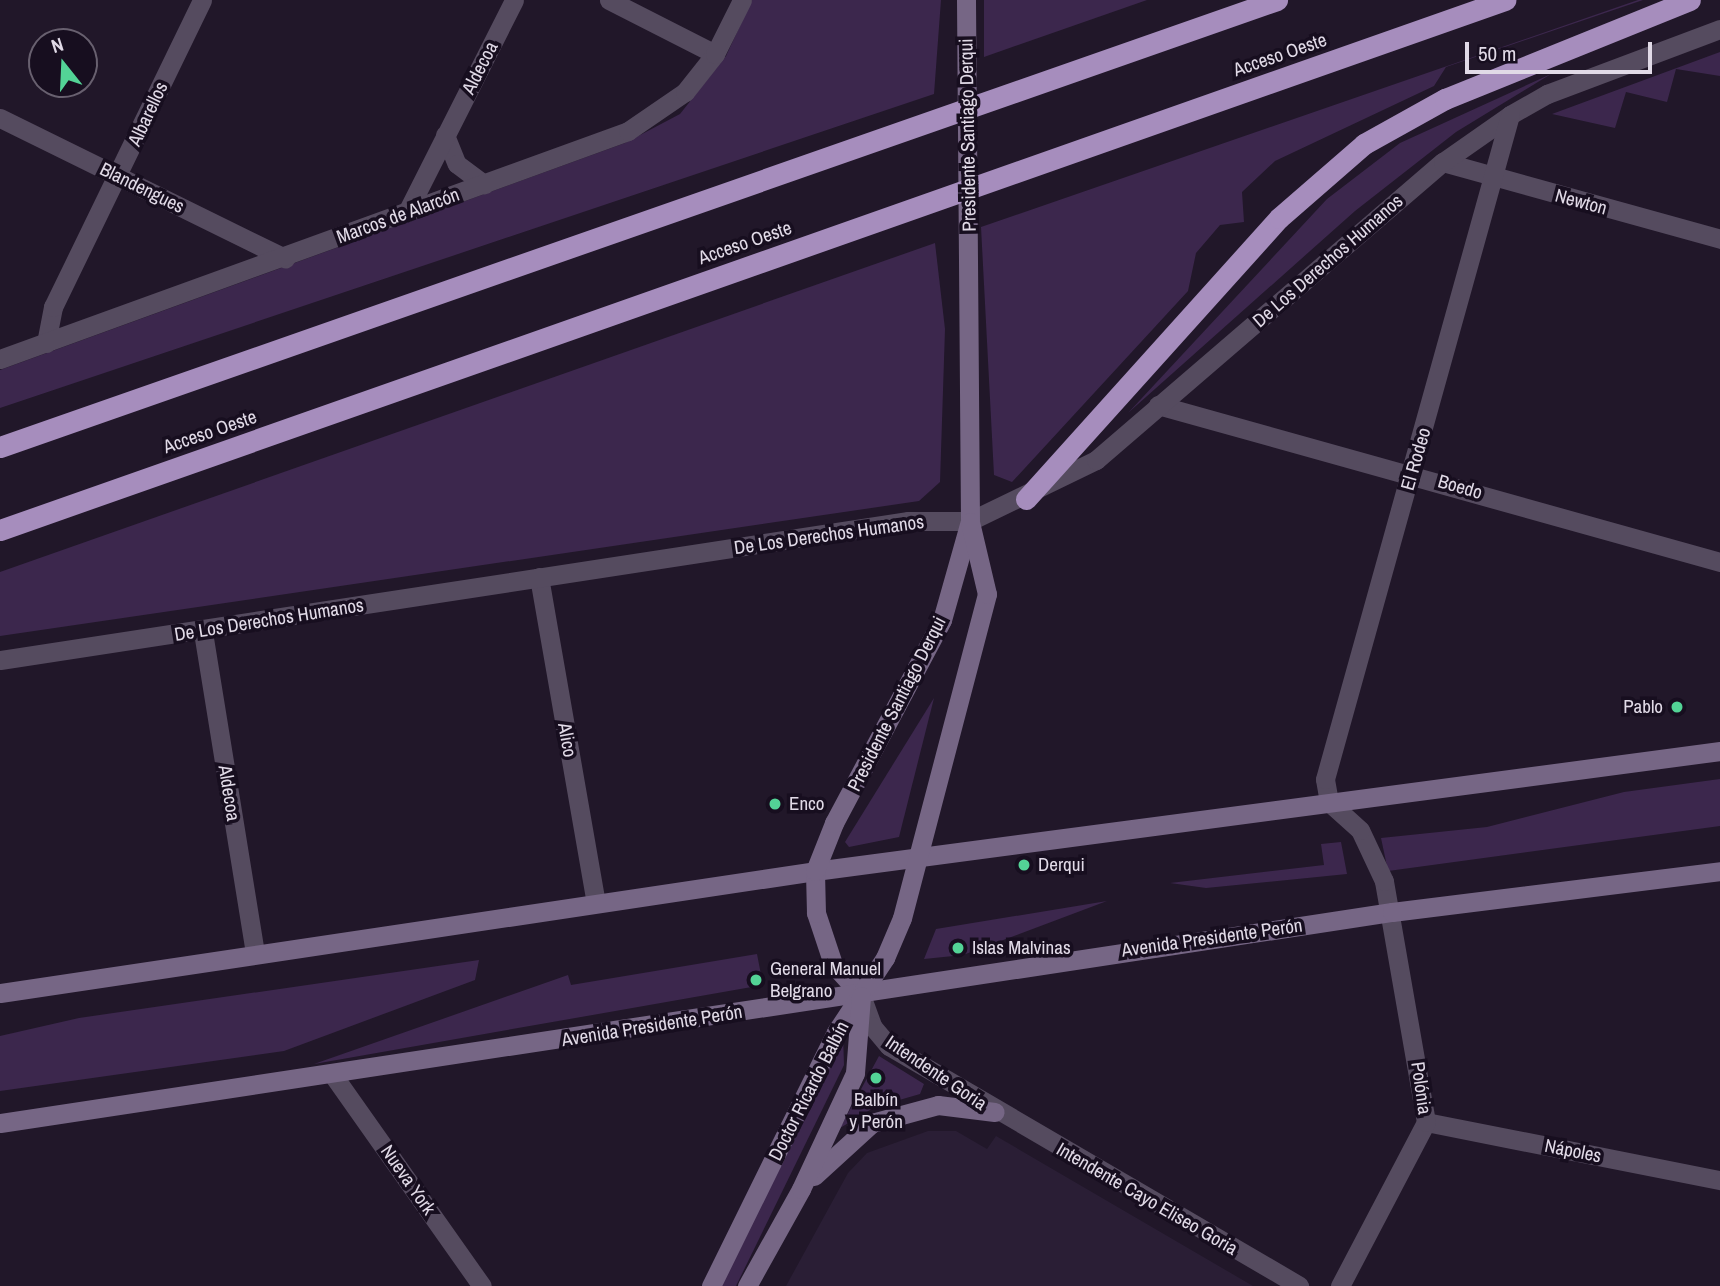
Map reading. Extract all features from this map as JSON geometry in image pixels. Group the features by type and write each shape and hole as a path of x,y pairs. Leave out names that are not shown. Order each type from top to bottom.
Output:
{"highway":[{"path":"0,447 1277,0"},
{"name":"Acceso Oeste","path":"0,530 1505,0"},
{"path":"1026,499 1279,218 1364,144 1445,99 1690,0"}],"main road":[{"name":"Presidente Santiago Derqui","path":"918,856 987,594 970,522 966,0"},
{"name":"Presidente Santiago Derqui","path":"861,995 833,964 816,913 815,871 834,823 942,620 970,522"},
{"path":"0,993 918,856 1720,751"},
{"name":"Doctor Ricardo Balbín","path":"711,1286 836,1032 861,995 902,918 918,856"},
{"name":"Avenida Presidente Perón","path":"0,1123 861,995 1392,912 1720,871"},
{"path":"747,1286 802,1189 855,1073 861,995"},
{"path":"802,1189 872,1123 938,1105 995,1112"}],"street":[{"name":"Albarellos","path":"46,343 53,307 202,0"},
{"name":"Aldecoa","path":"407,212 514,0"},
{"path":"609,0 715,54"},
{"name":"Marcos de Alarcón","path":"0,359 285,258 484,184 659,114 715,54 743,0"},
{"name":"De Los Derechos Humanos","path":"0,660 203,632 908,520 970,522 1026,499 1096,460 1443,162 1510,115 1547,94 1720,29"},
{"name":"El Rodeo","path":"1329,802 1325,779 1510,115"},
{"name":"Blandengues","path":"0,118 285,258"},
{"path":"446,135 457,164 484,184"},
{"name":"Newton","path":"1443,162 1720,239"},
{"name":"Boedo","path":"1158,405 1720,562"},
{"name":"Alico","path":"539,577 596,902"},
{"name":"Aldecoa","path":"203,632 255,954"},
{"name":"Polónia","path":"1329,802 1371,848 1392,912 1426,1122 1340,1286"},
{"name":"Intendente Goria","path":"861,995 872,1026 888,1046 995,1112"},
{"name":"Nueva York","path":"333,1075 482,1286"},
{"name":"Intendente Cayo Eliseo Goria","path":"995,1112 1299,1286"},
{"name":"Nápoles","path":"1426,1122 1720,1180"}],"shaded area":[{"path":"752,0 941,0 934,94 0,408 0,370 625,143 680,114 726,56"},
{"path":"984,0 1147,0 984,57"},
{"path":"1638,0 1643,0 1446,67 1434,86 1275,161 1242,192 1244,222 1220,225 1196,253 1188,291 1012,482 994,475 981,227"},
{"path":"1720,52 1720,76 1676,69 1667,102 1626,92 1615,128 1552,114"},
{"path":"1551,74 1456,132 1355,211 1128,413 1327,199 1400,143"},
{"path":"935,243 945,329 940,482 919,501 0,636 0,572"},
{"path":"934,698 899,837 849,847 845,842"},
{"path":"1720,779 1720,826 1388,871 1381,838 1487,827 1624,792"},
{"path":"1341,842 1347,874 1206,888 1170,883 1324,865 1321,844"},
{"path":"1107,901 963,955 924,959 936,929"},
{"path":"757,954 763,985 314,1064 568,975 571,985"},
{"path":"479,960 475,980 284,1051 0,1091 0,1036 79,1018"},
{"path":"843,1035 844,1065 736,1286 718,1286"},
{"path":"879,1056 924,1084 920,1094 875,1107 840,1128"},
{"path":"928,1131 956,1131 987,1149 996,1136 1253,1286 786,1286 848,1173 867,1153"}],"place":[{"name":"Pablo","path":"1677,707"},
{"name":"Enco","path":"775,804"},
{"name":"Derqui","path":"1024,865"},
{"name":"Islas Malvinas","path":"958,948"},
{"name":"General Manuel Belgrano","path":"756,980"},
{"name":"Balbín y Perón","path":"876,1078"}]}
